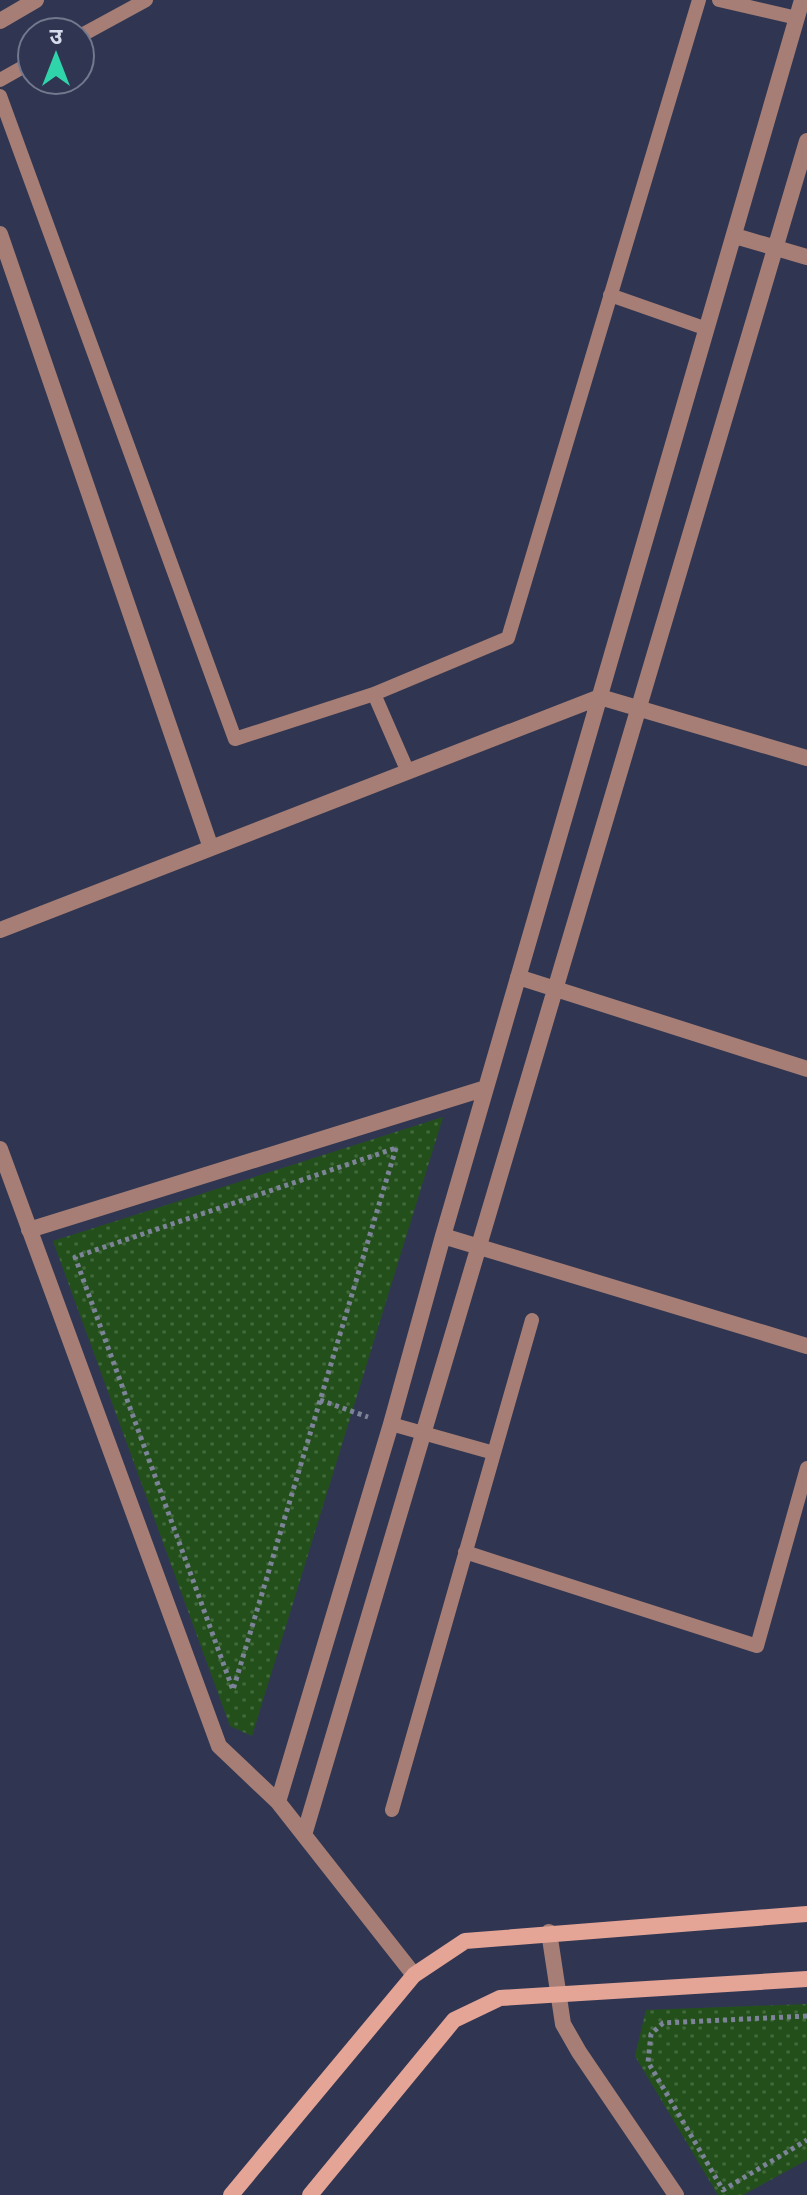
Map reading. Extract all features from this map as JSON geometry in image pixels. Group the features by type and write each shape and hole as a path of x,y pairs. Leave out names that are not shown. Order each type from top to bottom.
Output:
{"street":[{"path":"0,21 36,0"},
{"path":"278,1802 391,1424 802,0"},
{"path":"304,1835 636,708 807,141"},
{"path":"0,234 211,848"},
{"path":"735,236 807,257"},
{"path":"0,930 600,697 807,758"},
{"path":"518,977 807,1069"},
{"path":"29,1230 486,1088"},
{"path":"0,1149 219,1746 278,1802 414,1975"},
{"path":"443,1236 807,1346"},
{"path":"231,2195 414,1975 465,1941 807,1914"},
{"path":"549,1932 563,2024 676,2195"},
{"path":"310,2195 454,2020 500,1998 807,1979"}],"lane":[{"path":"96,27 146,0"},
{"path":"0,96 235,739 374,694 508,638 699,0"},
{"path":"719,0 797,18"},
{"path":"610,295 707,329"},
{"path":"374,694 408,772"},
{"path":"392,1810 532,1320"},
{"path":"391,1424 494,1453"},
{"path":"465,1552 757,1646 807,1468"}],"path":[{"path":"396,1148 320,1400 233,1690 75,1257 396,1148"},
{"path":"320,1400 391,1424"},
{"path":"807,2016 663,2023 651,2034 648,2062 723,2190 807,2140"}],"green space":[{"path":"443,1117 252,1736 230,1726 53,1241"},
{"path":"807,2004 807,2160 743,2195 718,2195 635,2056 646,2010"}]}
